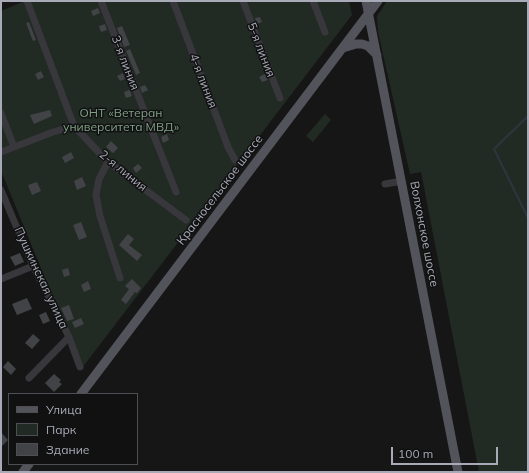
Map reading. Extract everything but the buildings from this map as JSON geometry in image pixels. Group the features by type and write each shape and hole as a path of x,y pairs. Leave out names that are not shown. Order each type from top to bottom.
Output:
{"main road":[{"name":"Волхонское шоссе","path":"366,1 458,472"},
{"name":"Красносельское шоссе","path":"83,393 378,1"},
{"path":"343,48 356,44 362,44 368,46 377,55"}],"street":[{"name":"2-я линия","path":"27,1 74,126 108,162 186,220"},
{"name":"3-я линия","path":"101,1 176,192"},
{"name":"4-я линия","path":"173,1 228,147 236,160"},
{"name":"5-я линия","path":"243,1 280,98"},
{"path":"313,1 325,32"},
{"path":"1,112 14,147"},
{"path":"1,152 53,132 74,126"},
{"path":"108,162 99,180 96,195 100,216 120,278"},
{"path":"384,184 402,182"},
{"name":"Пушкинская улица","path":"1,190 33,266 69,337 80,367"},
{"path":"1,279 33,266"},
{"path":"29,378 69,337"}],"green space":[{"name":"ОНТ «Ветеран университета МВД»","path":"25,1 349,1 352,15 82,368 1,171 1,11"},
{"path":"387,1 528,1 528,472 479,472 421,172 410,174 378,32 377,16"},
{"path":"325,114 331,120 313,142 306,136"}],"waterway":[{"path":"528,116 494,149 528,218"}]}
